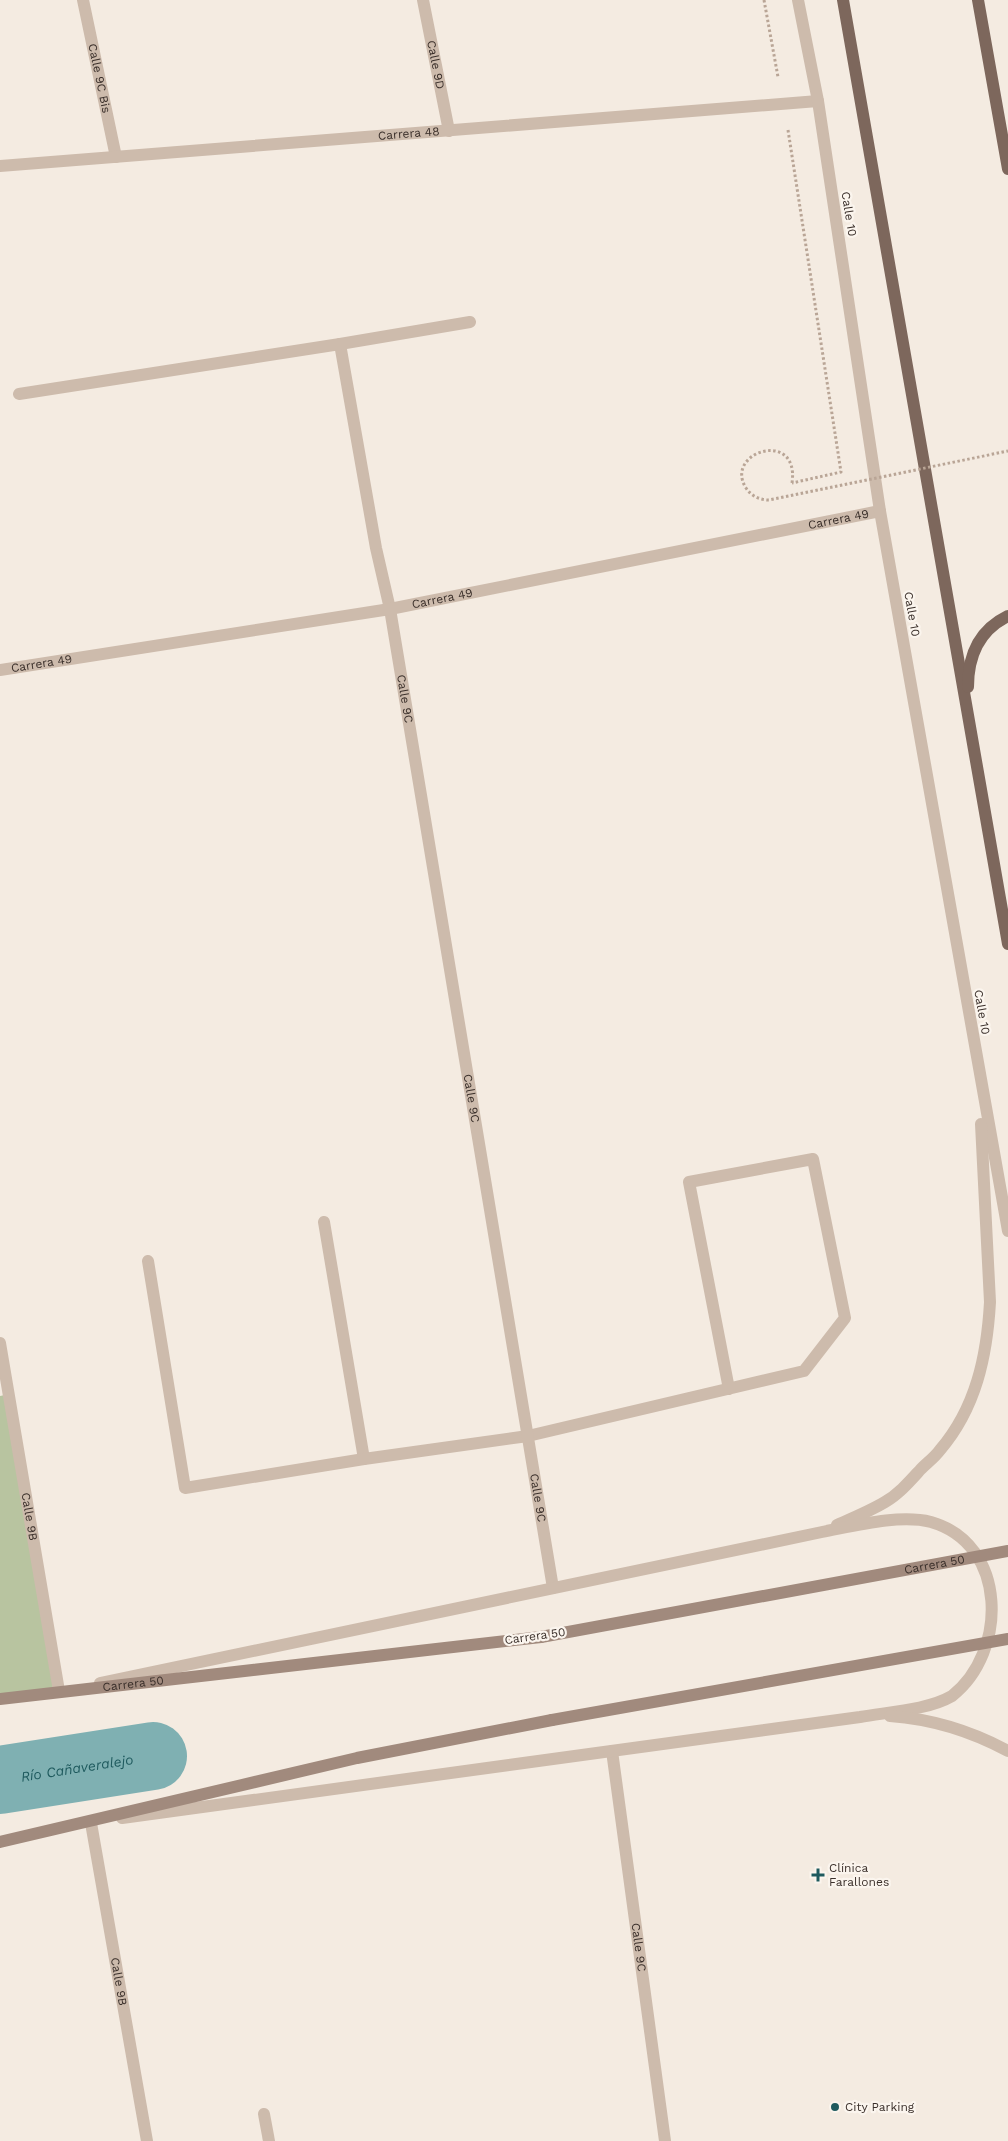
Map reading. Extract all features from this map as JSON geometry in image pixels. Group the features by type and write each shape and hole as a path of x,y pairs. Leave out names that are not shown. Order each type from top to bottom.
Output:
{"main road":[{"path":"842,0 1008,944"},
{"path":"978,0 1008,168"},
{"path":"969,716 968,680 973,653 977,643 989,627 1008,616"},
{"name":"Carrera 50","path":"0,1699 542,1637 1008,1551"},
{"path":"0,1842 357,1758 552,1720 1008,1640"}],"street":[{"name":"Calle 9C Bis","path":"83,0 116,157"},
{"name":"Calle 9D","path":"423,0 448,130"},
{"name":"Calle 10","path":"798,0 818,101 880,511 1008,1230"},
{"name":"Carrera 48","path":"0,166 818,101"},
{"path":"19,394 470,322"},
{"name":"Calle 9C","path":"340,344 376,548 390,609 553,1588"},
{"name":"Carrera 49","path":"0,670 390,609 880,511"},
{"path":"822,1532 886,1502 909,1484 940,1451 955,1430 967,1409 976,1386 988,1330 990,1302 979,1071"},
{"path":"148,1261 185,1488 364,1459 528,1436 729,1390 804,1372 845,1318 813,1158 689,1182 729,1390"},
{"path":"324,1222 364,1459"},
{"name":"Calle 9B","path":"0,1343 59,1691"},
{"path":"90,1822 612,1751 930,1705 951,1696 970,1683 985,1666 995,1646 1001,1624 1001,1602 995,1580 985,1560 970,1543 952,1530 930,1522 908,1519 822,1532"},
{"name":"Carrera 50","path":"59,1691 822,1532"},
{"path":"860,1716 922,1719 952,1726 1008,1751"},
{"name":"Calle 9C","path":"612,1751 665,2141"},
{"name":"Calle 9B","path":"90,1822 146,2141"},
{"path":"264,2114 269,2141"}],"path":[{"path":"764,0 784,104 841,472 792,483 793,471 786,457 777,451 759,452 750,457 743,469 746,489 757,498 769,500 1008,451"}],"green space":[{"path":"10,1394 59,1691 0,1699 0,1396"}],"waterway":[{"name":"Río Cañaveralejo","path":"0,1780 153,1756"}],"place":[{"name":"Clínica Farallones","path":"818,1875"},
{"name":"City Parking","path":"835,2107"}]}
